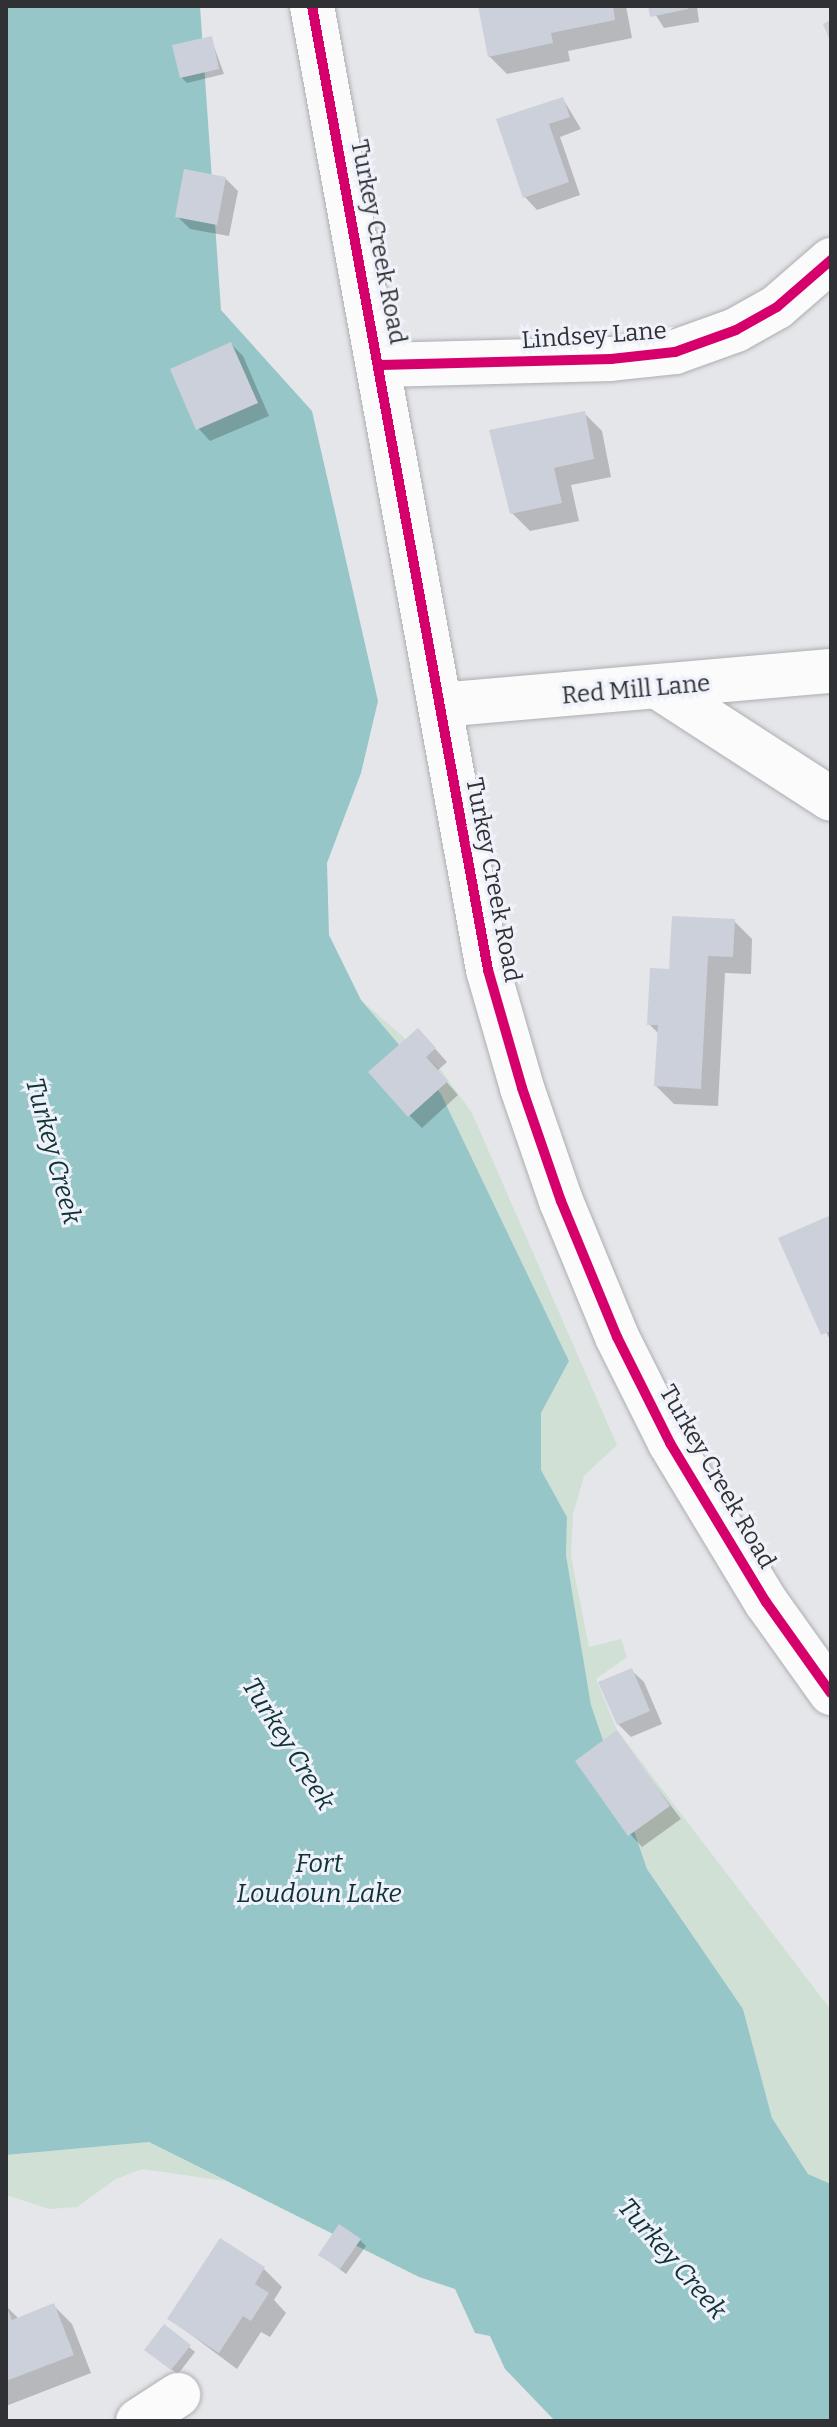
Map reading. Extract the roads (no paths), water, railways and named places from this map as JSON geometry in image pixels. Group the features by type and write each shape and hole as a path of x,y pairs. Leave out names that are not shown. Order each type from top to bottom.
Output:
{"street":[{"name":"Turkey Creek Road","path":"312,6 381,365 488,970 561,1201 617,1337 670,1443 766,1602 831,1693"},
{"name":"Lindsey Lane","path":"381,365 611,359 675,352 736,330 777,307 831,260"},
{"name":"Red Mill Lane","path":"440,705 661,689 831,671"},
{"path":"661,689 831,799"},
{"path":"138,2421 178,2395"}],"water":[{"name":"Fort Loudoun Lake","path":"6,6 200,6 221,310 312,411 378,701 361,773 327,863 329,935 361,1000 441,1094 569,1361 541,1413 541,1470 567,1517 566,1555 591,1705 647,1869 743,2009 772,2118 808,2174 831,2184 831,2421 555,2421 505,2369 490,2336 475,2333 455,2289 419,2277 149,2142 6,2155"}],"water label":[{"name":"Turkey Creek","path":"53,1151"},
{"name":"Turkey Creek","path":"288,1744"},
{"name":"Turkey Creek","path":"672,2259"}]}
